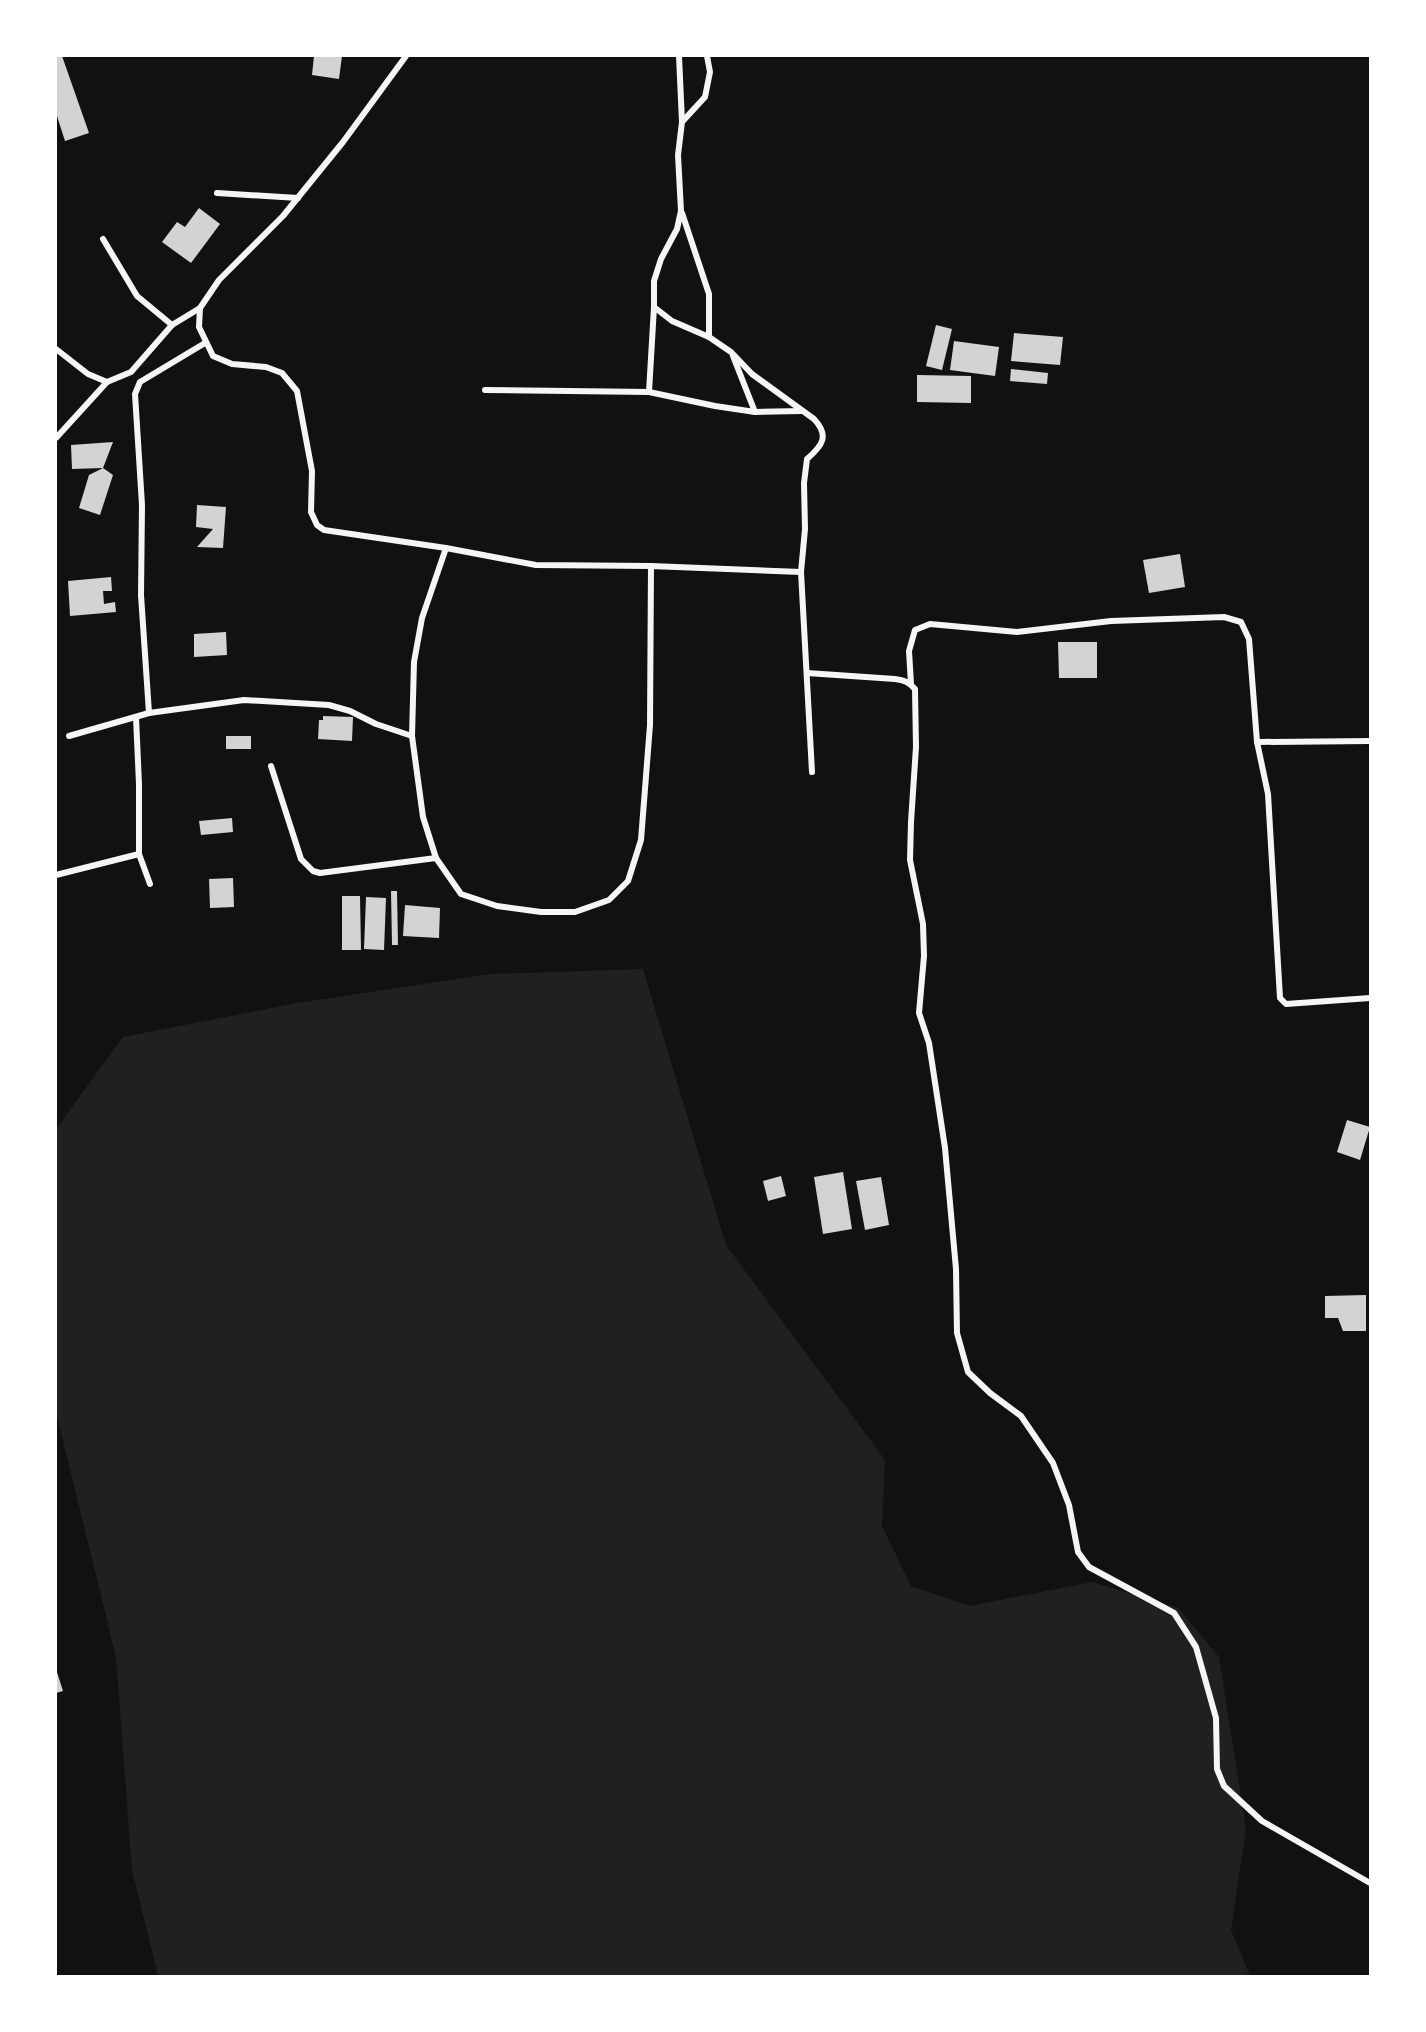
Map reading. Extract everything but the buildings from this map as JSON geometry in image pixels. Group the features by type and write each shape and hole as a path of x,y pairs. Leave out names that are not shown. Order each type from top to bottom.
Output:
{"street":[{"path":"56,438 107,382 131,372 172,324 200,308 219,280 298,198 343,142 406,56"},
{"path":"679,56 682,122 678,155 681,211 709,294 709,337"},
{"path":"682,122 705,97 710,72 706,56"},
{"path":"216,193 298,198"},
{"path":"649,392 654,281 661,258 677,229 681,211"},
{"path":"103,239 137,296 172,324"},
{"path":"654,307 672,321 709,337 731,352 753,374 822,427 823,437 820,449 807,459 801,572 812,772"},
{"path":"200,308 199,327 213,356 232,364 266,367 282,373 297,391 312,471 311,512 316,525 324,530 446,548 536,565 651,566 801,572"},
{"path":"149,714 141,595 142,505 135,394 140,382 205,343"},
{"path":"56,349 88,374 107,382"},
{"path":"731,352 755,412"},
{"path":"131,372 140,382"},
{"path":"485,390 649,392 755,412 802,411"},
{"path":"446,548 420,629 414,662 412,736 423,817 436,858 461,894 497,906 541,912 575,912 609,900 628,881 641,840 650,725 651,566"},
{"path":"911,684 909,651 915,630 930,624 1017,632 1111,621 1224,617 1241,622 1249,639 1257,742 1268,795 1280,998 1286,1004 1371,998"},
{"path":"807,673 895,679 911,684 915,689 916,747 910,860 924,924 924,956 919,1012 929,1044 945,1148 956,1269 957,1333 969,1372 990,1393 1021,1416 1053,1463 1069,1505 1078,1552 1089,1567 1174,1613 1196,1647 1216,1718 1217,1769 1224,1786 1262,1821 1371,1883"},
{"path":"69,736 149,714 244,700 329,705 412,736"},
{"path":"136,717 139,854 150,884"},
{"path":"1257,742 1370,741"},
{"path":"271,766 301,859 314,871 320,873 436,858"},
{"path":"56,875 139,854"}],"shaded area":[{"path":"643,969 726,1245 885,1460 882,1526 911,1586 970,1606 1092,1582 1178,1608 1219,1657 1246,1829 1231,1930 1250,1976 158,1976 132,1870 116,1657 56,1412 56,1129 123,1037 297,1003 490,974"}]}
